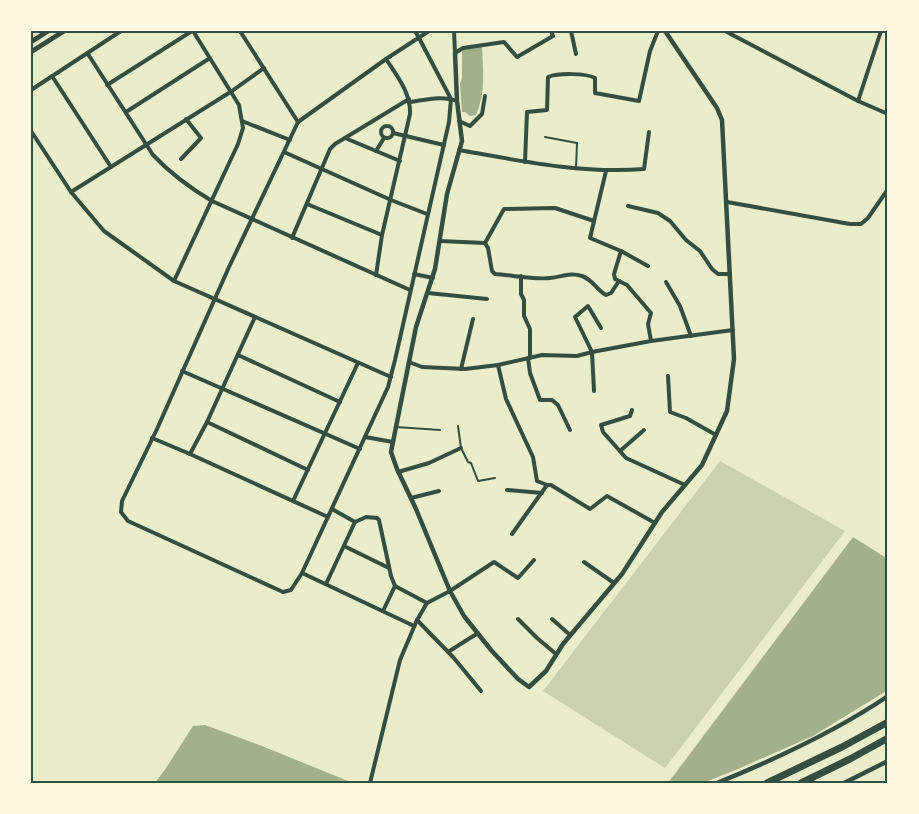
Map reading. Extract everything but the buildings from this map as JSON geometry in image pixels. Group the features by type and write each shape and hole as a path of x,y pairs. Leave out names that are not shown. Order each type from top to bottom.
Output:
{"highway":[{"path":"767,783 842,747 888,722"},
{"path":"801,783 888,738"}],"main road":[{"path":"31,42 48,31"},
{"path":"31,52 64,31"}],"street":[{"path":"31,90 121,31"},
{"path":"107,84 193,31 239,105 243,128 238,144 174,281"},
{"path":"240,31 298,122"},
{"path":"415,31 419,38 451,99 449,122 391,377 360,449 302,573 291,590 283,592 128,521 121,512 122,501 298,122 386,59 419,38 428,31"},
{"path":"454,31 457,101 462,141 448,194 432,278 416,327 391,452 450,591 464,616 518,678 529,687 546,671 570,635 614,583 655,522 702,465 727,411 734,359 722,120 717,108 665,31"},
{"path":"455,53 463,48 504,42 517,57 553,36 550,31"},
{"path":"571,31 576,54"},
{"path":"525,162 527,112 548,110 548,78 554,75 590,75 595,78 595,94 639,101 650,51 658,31"},
{"path":"726,31 858,101 888,114"},
{"path":"858,101 881,31"},
{"path":"88,54 146,144 167,169 185,185 212,201 252,220 410,290"},
{"path":"126,112 210,58"},
{"path":"376,275 382,235 410,114 410,100 386,59"},
{"path":"71,192 232,91 264,68"},
{"path":"52,76 111,167"},
{"path":"459,120 470,126 482,114 485,96"},
{"path":"292,238 330,149 345,138 410,100 451,99 457,101"},
{"path":"378,118 383,127"},
{"path":"182,159 201,138 186,119"},
{"path":"242,122 290,140"},
{"path":"383,127 389,126 393,133"},
{"path":"383,127 380,132 384,138"},
{"path":"31,132 71,192 104,232 174,281 391,377"},
{"path":"460,150 525,162 576,168 606,171 644,169 650,132"},
{"path":"393,133 444,145"},
{"path":"376,152 384,138 388,138 393,133"},
{"path":"345,138 400,161"},
{"path":"284,152 427,214"},
{"path":"606,171 590,238 621,251 648,266"},
{"path":"727,202 850,224 861,224 868,218 888,189"},
{"path":"307,204 382,235"},
{"path":"628,206 658,213 670,221 686,240 700,251 712,269 718,274 730,274"},
{"path":"485,244 504,209 555,208 594,221"},
{"path":"440,241 485,244"},
{"path":"485,244 488,248 492,271 495,274 550,278 568,274 578,275 593,282 606,295 610,293 619,281"},
{"path":"621,251 614,274 615,279 627,285 651,313 648,324 651,341"},
{"path":"414,274 432,278"},
{"path":"521,276 524,316 530,329 530,373 535,390 540,400 552,400 558,406 570,430"},
{"path":"666,282 680,306 692,336"},
{"path":"428,292 487,299"},
{"path":"594,391 592,352 575,317 588,306 601,328"},
{"path":"190,454 207,422 255,317"},
{"path":"461,369 473,320"},
{"path":"409,362 422,367 461,369 498,365 542,355 577,356 651,341 733,330"},
{"path":"238,354 340,402"},
{"path":"294,501 358,362"},
{"path":"498,365 506,399 533,457 537,481 551,485 590,509 607,496 655,522"},
{"path":"182,371 360,449"},
{"path":"668,376 670,412 716,434"},
{"path":"632,410 630,416 600,426 603,432 626,458 685,484"},
{"path":"207,422 308,470"},
{"path":"620,451 644,430"},
{"path":"365,437 394,442"},
{"path":"152,438 328,517"},
{"path":"398,472 429,463 462,448"},
{"path":"512,534 547,485"},
{"path":"507,490 542,493"},
{"path":"411,498 439,491"},
{"path":"332,509 355,522"},
{"path":"326,584 355,522 366,517 377,518 395,586 427,603"},
{"path":"344,546 389,568"},
{"path":"370,783 400,660 414,626 427,603 450,591 494,562 518,578 534,560"},
{"path":"584,562 614,583"},
{"path":"302,573 414,626"},
{"path":"383,611 395,586"},
{"path":"518,619 536,638 556,654"},
{"path":"552,619 570,635"},
{"path":"417,620 482,691"},
{"path":"448,652 478,633"},
{"path":"718,783 773,761 828,732 888,696"},
{"path":"844,783 888,761"}],"lane":[{"path":"545,137 577,143 576,168"},
{"path":"458,426 462,448 468,462 471,463 478,481 495,478"},
{"path":"396,427 440,430"}],"shaded area":[{"path":"482,47 483,81 481,98 476,115 470,116 462,112 460,84 462,78 462,52 464,49"},
{"path":"720,461 845,531 665,768 543,691"},
{"path":"853,537 888,559 888,690 813,736 738,769 703,783 668,783"},
{"path":"205,725 353,783 155,783 193,726"}]}
